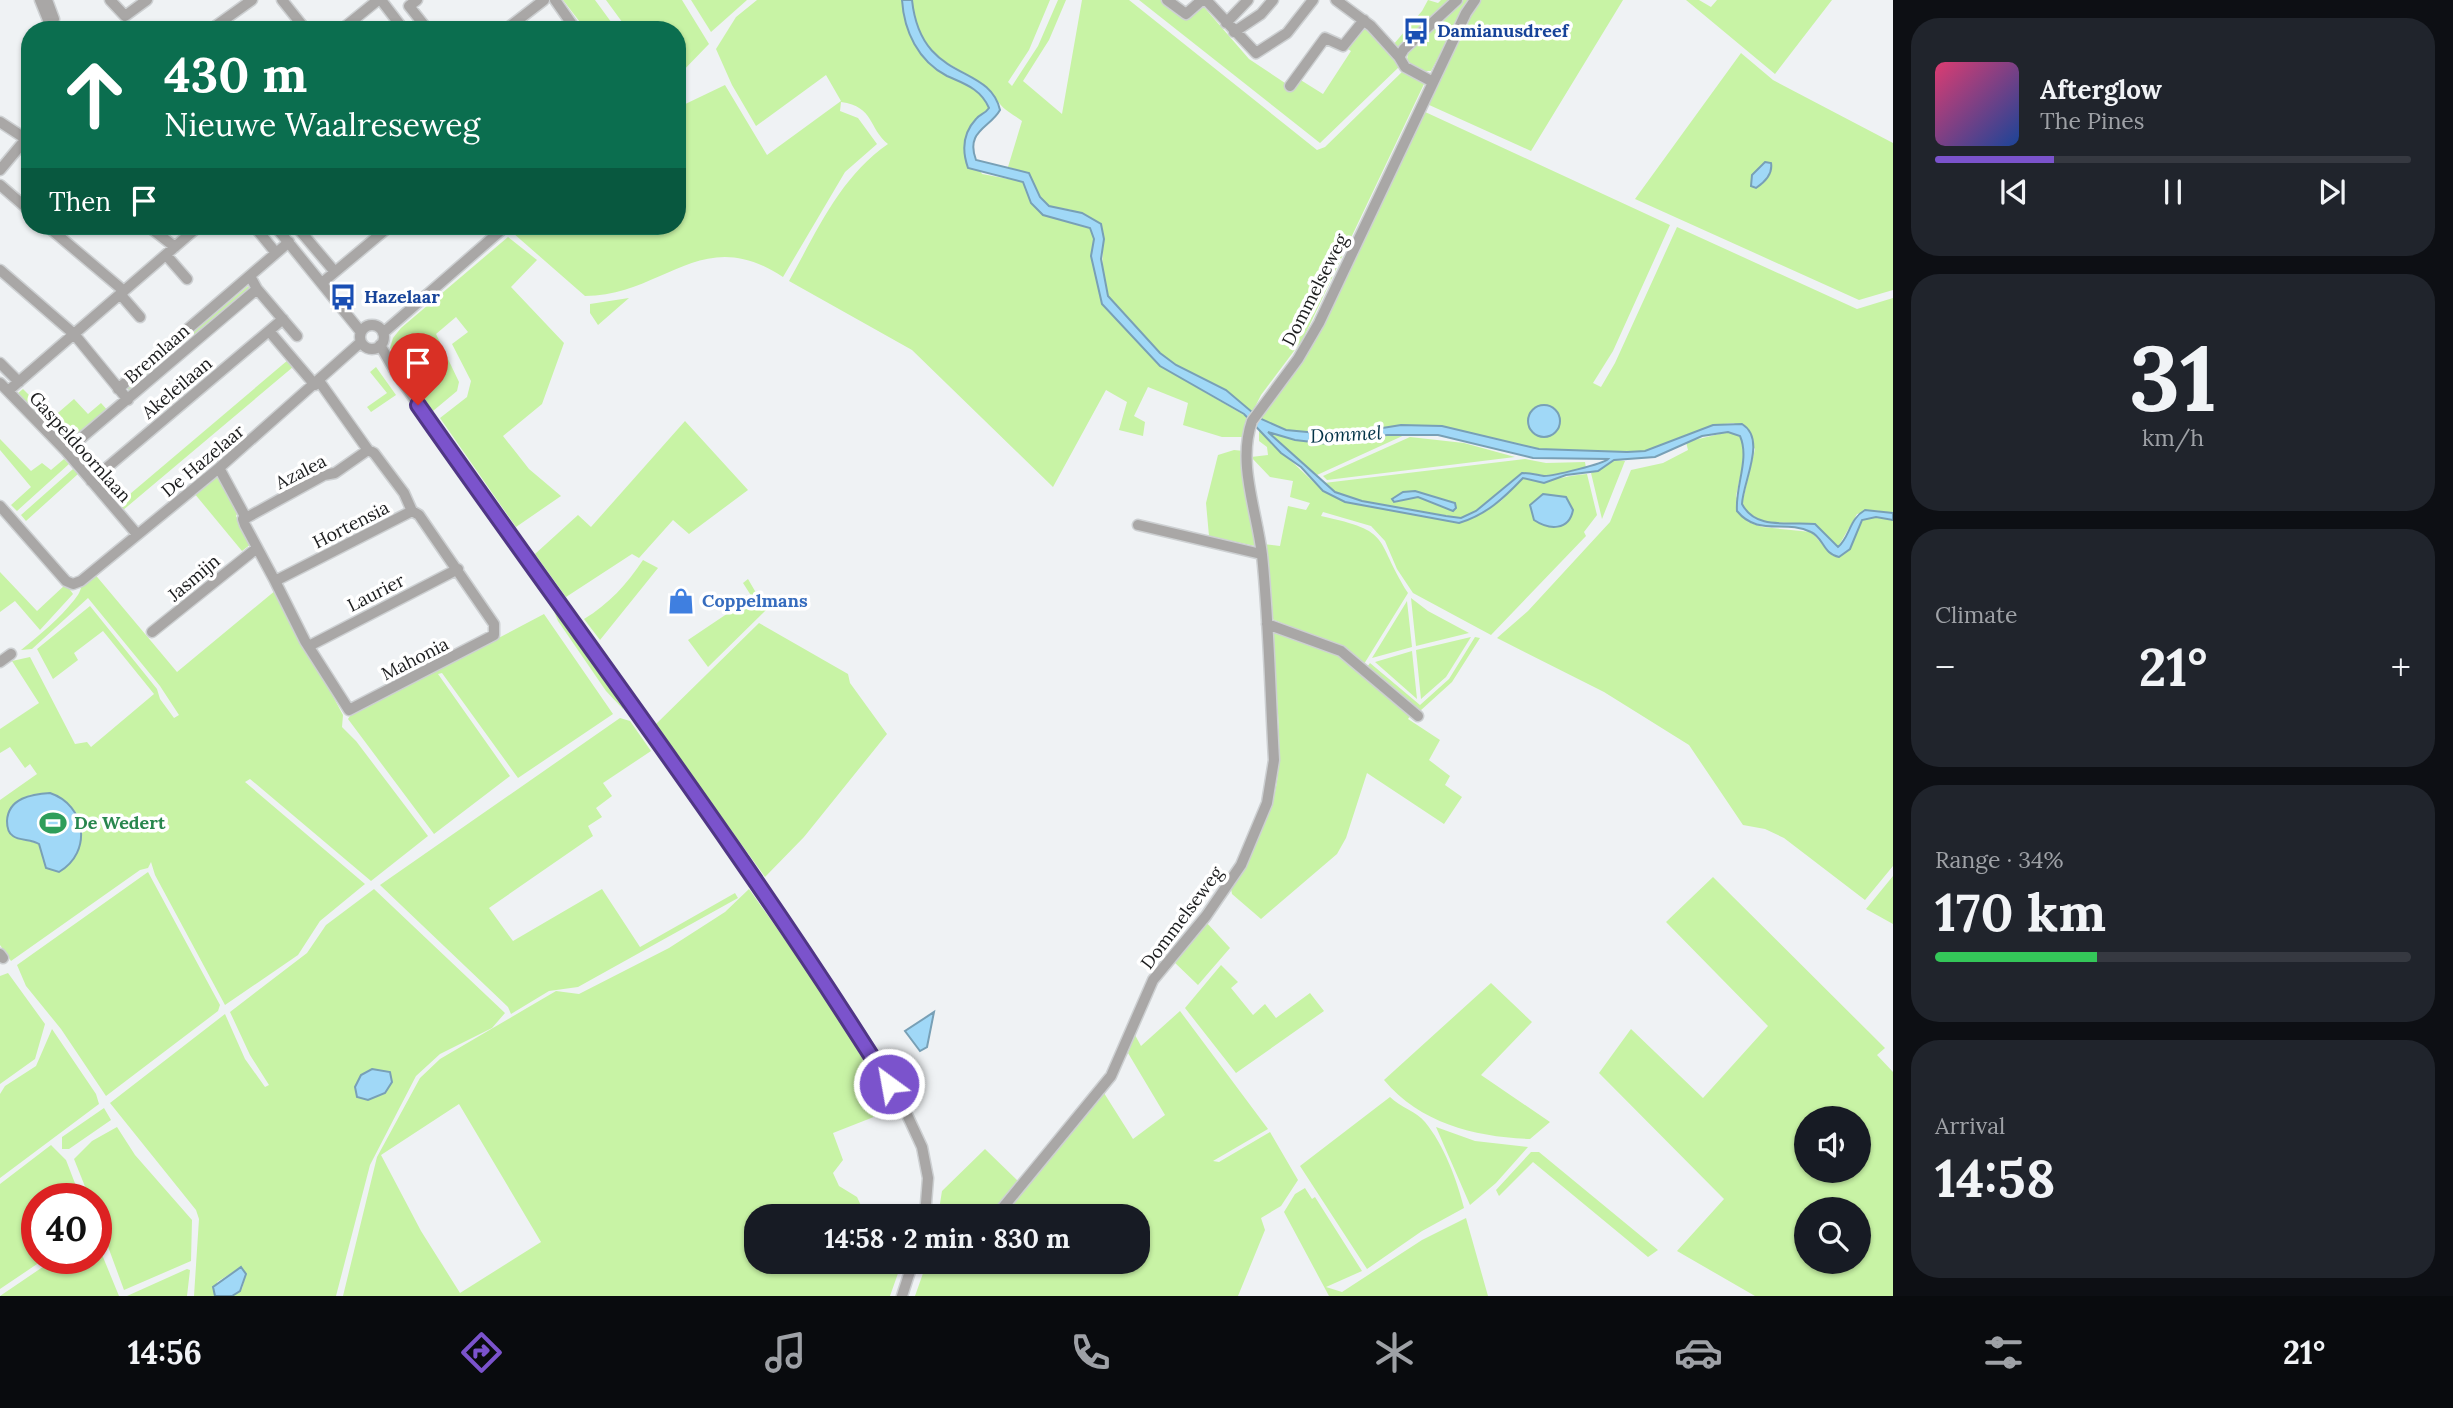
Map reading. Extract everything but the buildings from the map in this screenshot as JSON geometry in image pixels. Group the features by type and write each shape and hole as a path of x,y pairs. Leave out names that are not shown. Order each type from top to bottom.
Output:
{"street":[{"path":"40,0 48,21"},
{"path":"47,0 55,21"},
{"path":"110,0 125,16 147,0"},
{"path":"223,21 252,0"},
{"path":"282,0 299,21"},
{"path":"352,21 379,0 396,21"},
{"path":"517,21 544,0"},
{"path":"555,0 570,21"},
{"path":"1167,0 1186,14 1204,0 1256,54 1286,33 1313,0"},
{"path":"1226,23 1248,0"},
{"path":"1234,32 1261,14 1273,0"},
{"path":"1336,0 1364,20 1410,70 1433,82"},
{"path":"1399,58 1404,49 1457,0"},
{"name":"Dommelseweg","path":"1006,1204 1111,1076 1153,980 1222,895 1254,839 1272,785 1274,760 1261,554 1247,470 1247,447 1254,418 1314,333 1433,82 1475,0"},
{"path":"413,3 423,21"},
{"path":"1290,86 1325,38 1343,46 1364,20"},
{"path":"0,122 21,132"},
{"path":"0,169 21,144"},
{"path":"0,186 21,204"},
{"path":"57,235 122,293 140,317"},
{"path":"160,235 175,247"},
{"path":"4,387 19,382 189,235"},
{"path":"261,235 276,253"},
{"path":"283,235 396,373 833,993 903,1106 922,1147 928,1178 926,1204"},
{"path":"304,235 335,272"},
{"path":"323,282 377,235"},
{"path":"368,340 493,235"},
{"name":"Bremlaan","path":"118,389 289,242"},
{"path":"166,255 187,279"},
{"path":"0,270 74,334 128,400"},
{"path":"250,276 257,289 297,336"},
{"name":"Bremlaan","path":"66,452 257,289"},
{"name":"Akeleilaan","path":"91,481 283,319"},
{"name":"Hortensia","path":"269,331 317,383 368,450 374,453 404,493 412,511 275,581"},
{"path":"368,340 381,331"},
{"name":"De Hazelaar","path":"0,506 66,581 73,584 219,468 368,340"},
{"name":"Gaspeldoornlaan","path":"0,362 19,382"},
{"name":"Gaspeldoornlaan","path":"4,387 66,452 136,533"},
{"name":"Azalea","path":"246,518 324,475 335,473 368,450"},
{"path":"219,468 275,581"},
{"name":"Mahonia","path":"275,581 309,646 349,710 494,635 494,624 458,569 419,515 412,511"},
{"path":"1138,525 1261,554"},
{"name":"Jasmijn","path":"152,632 257,548"},
{"name":"Laurier","path":"309,646 458,569"},
{"path":"1267,624 1341,651 1418,716"},
{"path":"0,662 11,654"},
{"path":"902,1296 910,1274"}],"green space":[{"path":"563,0 595,0 610,21 579,21"},
{"path":"606,0 682,0 709,44 686,68 686,21 621,21"},
{"path":"691,0 747,0 711,32"},
{"path":"757,0 902,0 909,32 926,60 975,91 989,108 976,119 964,141 982,174 1024,182 1031,201 1045,214 1090,228 1094,239 1091,256 1102,304 1160,366 1249,418 1243,437 1222,437 1183,425 1188,403 1148,387 1134,416 1145,422 1143,436 1119,430 1127,402 1106,390 1053,487 912,350 789,281 820,224 843,189 871,157 888,144 866,113 860,108 841,102 840,111 858,118 877,144 845,172 783,277 755,262 729,257 706,259 613,293 585,296 515,235 686,235 686,104 725,85 767,155 841,101 826,75 756,126 732,85 716,49 736,17"},
{"path":"912,0 1050,0 1029,50 1008,82 1012,86 1038,46 1058,0 1066,0 1049,40 1023,81 1062,114 1082,0 1129,0 1317,150 1325,147 1404,70 1423,80 1424,84 1303,339 1261,395 1252,413 1225,391 1167,359 1118,311 1107,293 1104,280 1104,239 1072,210 1049,206 1040,197 1029,173 1008,167 1022,121 1002,107 982,83 932,51 919,32"},
{"path":"1139,0 1163,0 1185,19 1203,6 1249,59 1291,87 1299,79 1323,94 1351,51 1346,48 1365,26 1389,50 1400,66 1320,143"},
{"path":"1428,0 1438,3 1441,0 1452,0 1400,48 1395,47 1393,45"},
{"path":"1460,0 1469,0 1431,71 1424,71 1407,62 1408,51"},
{"path":"1478,0 1623,0 1531,151 1427,104"},
{"path":"1686,0 1699,0 1711,7 1717,0 1832,0 1775,74"},
{"path":"1741,53 1773,80 1893,143 1893,290 1859,300 1635,199"},
{"path":"1423,111 1670,225 1613,351 1593,383 1601,387 1615,363 1677,227 1857,309 1893,298 1893,513 1873,510 1857,514 1838,547 1813,525 1755,518 1742,504 1755,449 1734,423 1713,425 1645,451 1627,452 1539,449 1442,426 1374,429 1339,435 1307,434 1286,430 1259,418 1309,345"},
{"path":"508,237 537,260 511,287 564,343 542,404 503,436 529,469 561,496 516,527 440,418 467,397 471,381 452,344 468,332 456,317 436,334 459,382 457,391 433,411 390,348 393,338 401,328"},
{"path":"248,286 252,290 132,393 126,387"},
{"path":"629,298 598,325 590,313 590,304"},
{"path":"288,360 293,367 122,511 117,505"},
{"path":"376,367 396,395 371,412 367,407 387,393 370,372"},
{"path":"23,389 52,418 74,399 88,414 101,403 109,412 68,447 17,394"},
{"path":"685,421 748,490 689,534 673,520 639,558 632,554 566,597 535,554 578,515 591,527"},
{"path":"1259,427 1270,441 1323,491 1345,502 1459,523 1501,501 1523,478 1548,480 1587,474 1597,515 1584,532 1586,536 1491,635 1413,593 1397,569 1385,541 1371,526 1323,512 1321,516 1360,527 1379,540 1408,593 1364,664 1340,647 1272,619 1263,544 1280,546 1288,506 1306,510 1310,503 1290,497 1293,481 1270,477 1251,457 1268,455 1267,447 1259,441"},
{"path":"1267,431 1295,440 1329,444 1409,433 1317,475 1288,453"},
{"path":"1728,432 1740,436 1746,449 1736,496 1748,522 1762,527 1811,532 1833,556 1856,533 1862,520 1876,517 1893,520 1893,866 1865,900 1784,838 1765,829 1743,825 1689,745 1604,692 1497,638 1528,611 1610,522 1631,470 1663,463 1688,450 1686,442"},
{"path":"1410,437 1464,443 1515,457 1327,480 1323,476"},
{"path":"0,439 31,471 42,463 51,470 64,459 69,464 17,511 11,505 31,487 0,450"},
{"path":"1234,450 1244,451 1255,546 1209,536 1206,503 1218,455"},
{"path":"1525,459 1546,463 1585,462 1586,468 1549,476 1530,473 1511,481 1488,504 1461,518 1362,501 1335,492 1324,483"},
{"path":"1614,460 1625,461 1602,519 1591,473"},
{"path":"73,469 78,474 26,521 21,515"},
{"path":"218,472 239,510 236,516 251,544 242,551 194,493"},
{"path":"643,560 658,568 600,640 584,619 617,593"},
{"path":"0,572 37,611 66,584 73,594 40,630 15,601 0,612"},
{"path":"93,572 177,672 276,590 343,715 342,727 356,741 428,836 371,881 250,779 245,782 365,884 320,921 298,955 225,1005 155,875 151,862 148,868 140,870 11,961 0,945 0,800 37,774 30,764 25,768 10,747 0,753 0,729 39,703 12,661 30,657 75,744 87,742 91,747 154,694 103,631 74,653 78,660 53,679 37,649 90,606 157,689 160,699 174,718 179,715 160,686 88,598 32,649 21,650 69,606","holes":["50,793 58,796 75,812 43,861 40,844 16,838 29,795"]},
{"path":"748,579 766,610 708,667 688,640 752,597 743,583"},
{"path":"1411,598 1428,611 1469,633 1416,646"},
{"path":"1407,601 1412,647 1372,658"},
{"path":"556,608 623,702 623,709 606,691 558,621 553,609"},
{"path":"544,614 613,714 518,778 442,673 438,674 510,776 434,834 348,719"},
{"path":"759,623 848,674 850,683 887,734 804,837 765,877 655,725"},
{"path":"1275,630 1329,649 1352,661 1411,715 1408,719 1440,740 1429,760 1450,776 1445,785 1462,797 1444,824 1367,773 1346,838 1337,854 1261,919 1232,894 1231,889 1238,867 1271,805 1276,787 1279,744 1271,631"},
{"path":"1471,637 1446,677 1421,699 1416,650"},
{"path":"1475,637 1480,638 1452,682 1420,711 1367,667 1370,663 1420,705 1449,679"},
{"path":"1412,651 1417,699 1375,662"},
{"path":"620,718 630,721 651,751 603,783 612,796 596,808 602,817 588,826 593,836 489,908 513,941 602,889 640,947 735,893 738,898 578,987 549,991 511,1014 508,1007 380,885"},
{"path":"148,872 220,1005 218,1011 106,1096 61,1029 26,986 17,965"},
{"path":"1893,876 1893,924 1866,909"},
{"path":"1713,877 1885,1048 1877,1055 1893,1072 1893,1296 1755,1296 1677,1251 1724,1199 1599,1073 1631,1029 1703,1098 1768,1026 1666,922"},
{"path":"374,889 505,1013 492,1028 440,1054 416,1076 370,1165 336,1296 232,1296 242,1289 246,1274 241,1267 217,1282 216,1296 194,1296 199,1219 196,1210 110,1103 225,1014 245,1059 265,1087 269,1085 250,1055 230,1012 307,953 326,925"},
{"path":"749,889 817,985 894,1109 833,1133 843,1160 833,1173 839,1186 857,1197 860,1204 744,1204 744,1274 898,1274 890,1296 343,1296 377,1157 420,1078 440,1059 556,991 579,994 669,948 725,912","holes":["459,1104 541,1242 460,1293 421,1231 381,1155"]},
{"path":"1206,922 1230,948 1198,985 1172,960"},
{"path":"1221,965 1238,982 1231,988 1253,1015 1265,1004 1276,1018 1310,993 1324,1011 1236,1073 1185,1008"},
{"path":"8,973 45,1024 35,1059 0,1084 0,976"},
{"path":"1491,983 1532,1022 1481,1075 1550,1122 1530,1139 1490,1135 1451,1125 1415,1108 1384,1080"},
{"path":"1180,1011 1268,1129 1213,1161 1219,1162 1270,1132 1298,1180 1281,1206 1261,1218 1265,1230 1238,1296 915,1296 923,1274 1150,1274 1150,1204 1010,1204 1104,1093 1133,1139 1165,1115 1128,1053 1135,1035 1141,1046"},
{"path":"52,1029 96,1094 99,1104 0,1178 0,1094 5,1086 36,1066"},
{"path":"1390,1097 1422,1118 1432,1131 1449,1163 1464,1208 1422,1231 1367,1269 1300,1166"},
{"path":"104,1108 111,1120 69,1149 62,1149 62,1137"},
{"path":"117,1127 135,1155 192,1220 191,1261 124,1290 112,1257 112,1183 84,1183 74,1159 92,1141"},
{"path":"1436,1127 1475,1141 1528,1147 1496,1183 1470,1205"},
{"path":"51,1145 66,1160 75,1183 21,1183 22,1274 0,1289 0,1184"},
{"path":"985,1149 1020,1183 1002,1204 940,1204 942,1191"},
{"path":"1531,1152 1539,1152 1658,1250 1648,1257 1533,1162 1499,1196 1496,1190"},
{"path":"1305,1188 1312,1199 1315,1197 1362,1271 1326,1287 1342,1292 1422,1240 1466,1218 1488,1296 1329,1296 1284,1212 1295,1194"},
{"path":"190,1270 187,1296 127,1296"},
{"path":"32,1274 110,1274 119,1296 0,1296"}],"water":[{"name":"Dommel","path":"902,0 912,0 918,27 928,46 941,59 983,84 993,95 1000,110 976,136 973,150 976,160 1029,173 1040,197 1049,206 1082,213 1101,224 1104,239 1101,259 1108,296 1160,353 1176,365 1226,390 1259,418 1286,430 1339,435 1401,425 1442,426 1539,449 1627,452 1645,451 1713,425 1742,424 1753,440 1753,450 1742,504 1756,518 1774,523 1815,524 1838,547 1856,518 1865,510 1893,513 1893,520 1876,517 1862,520 1850,549 1839,557 1830,553 1811,532 1801,528 1763,526 1745,519 1737,511 1743,445 1740,436 1728,432 1702,436 1655,457 1614,460 1598,471 1566,475 1544,483 1523,478 1494,505 1459,523 1345,502 1323,491 1301,467 1281,453 1244,414 1160,366 1102,304 1091,256 1094,239 1090,228 1043,215 1031,203 1023,182 968,168 964,149 968,131 976,119 989,108 977,92 937,70 928,62 909,34","holes":["1268,432 1295,440 1329,444 1387,435 1438,435 1533,458 1608,459 1588,467 1544,476 1522,473 1476,511 1461,518 1362,501 1335,492"]},
{"path":"1765,162 1771,163 1770,174 1756,188 1751,186 1752,175"},
{"path":"1544,405 1555,410 1560,421 1555,432 1544,437 1533,432 1528,421 1533,410"},
{"path":"1415,491 1455,503 1456,508 1453,511 1418,497 1394,502 1392,499 1403,492"},
{"path":"1543,494 1566,497 1573,510 1571,517 1563,525 1546,526 1534,520 1530,505"},
{"path":"50,793 71,808 81,829 77,853 59,872 46,868 39,844 13,836 7,825 8,813 16,802 29,796"},
{"path":"934,1012 927,1047 920,1051 905,1031"},
{"path":"372,1069 390,1072 392,1082 385,1093 368,1100 357,1097 355,1087 361,1075"},
{"path":"241,1267 246,1274 240,1291 232,1296 215,1296 213,1287"}],"place":[{"name":"Damianusdreef","path":"1416,31"},
{"name":"Hazelaar","path":"343,297"},
{"name":"Coppelmans","path":"681,601"},
{"name":"De Wedert","path":"53,823"}],"route":[{"path":"418,405 590,648 628,697 833,993 889,1084"}]}
